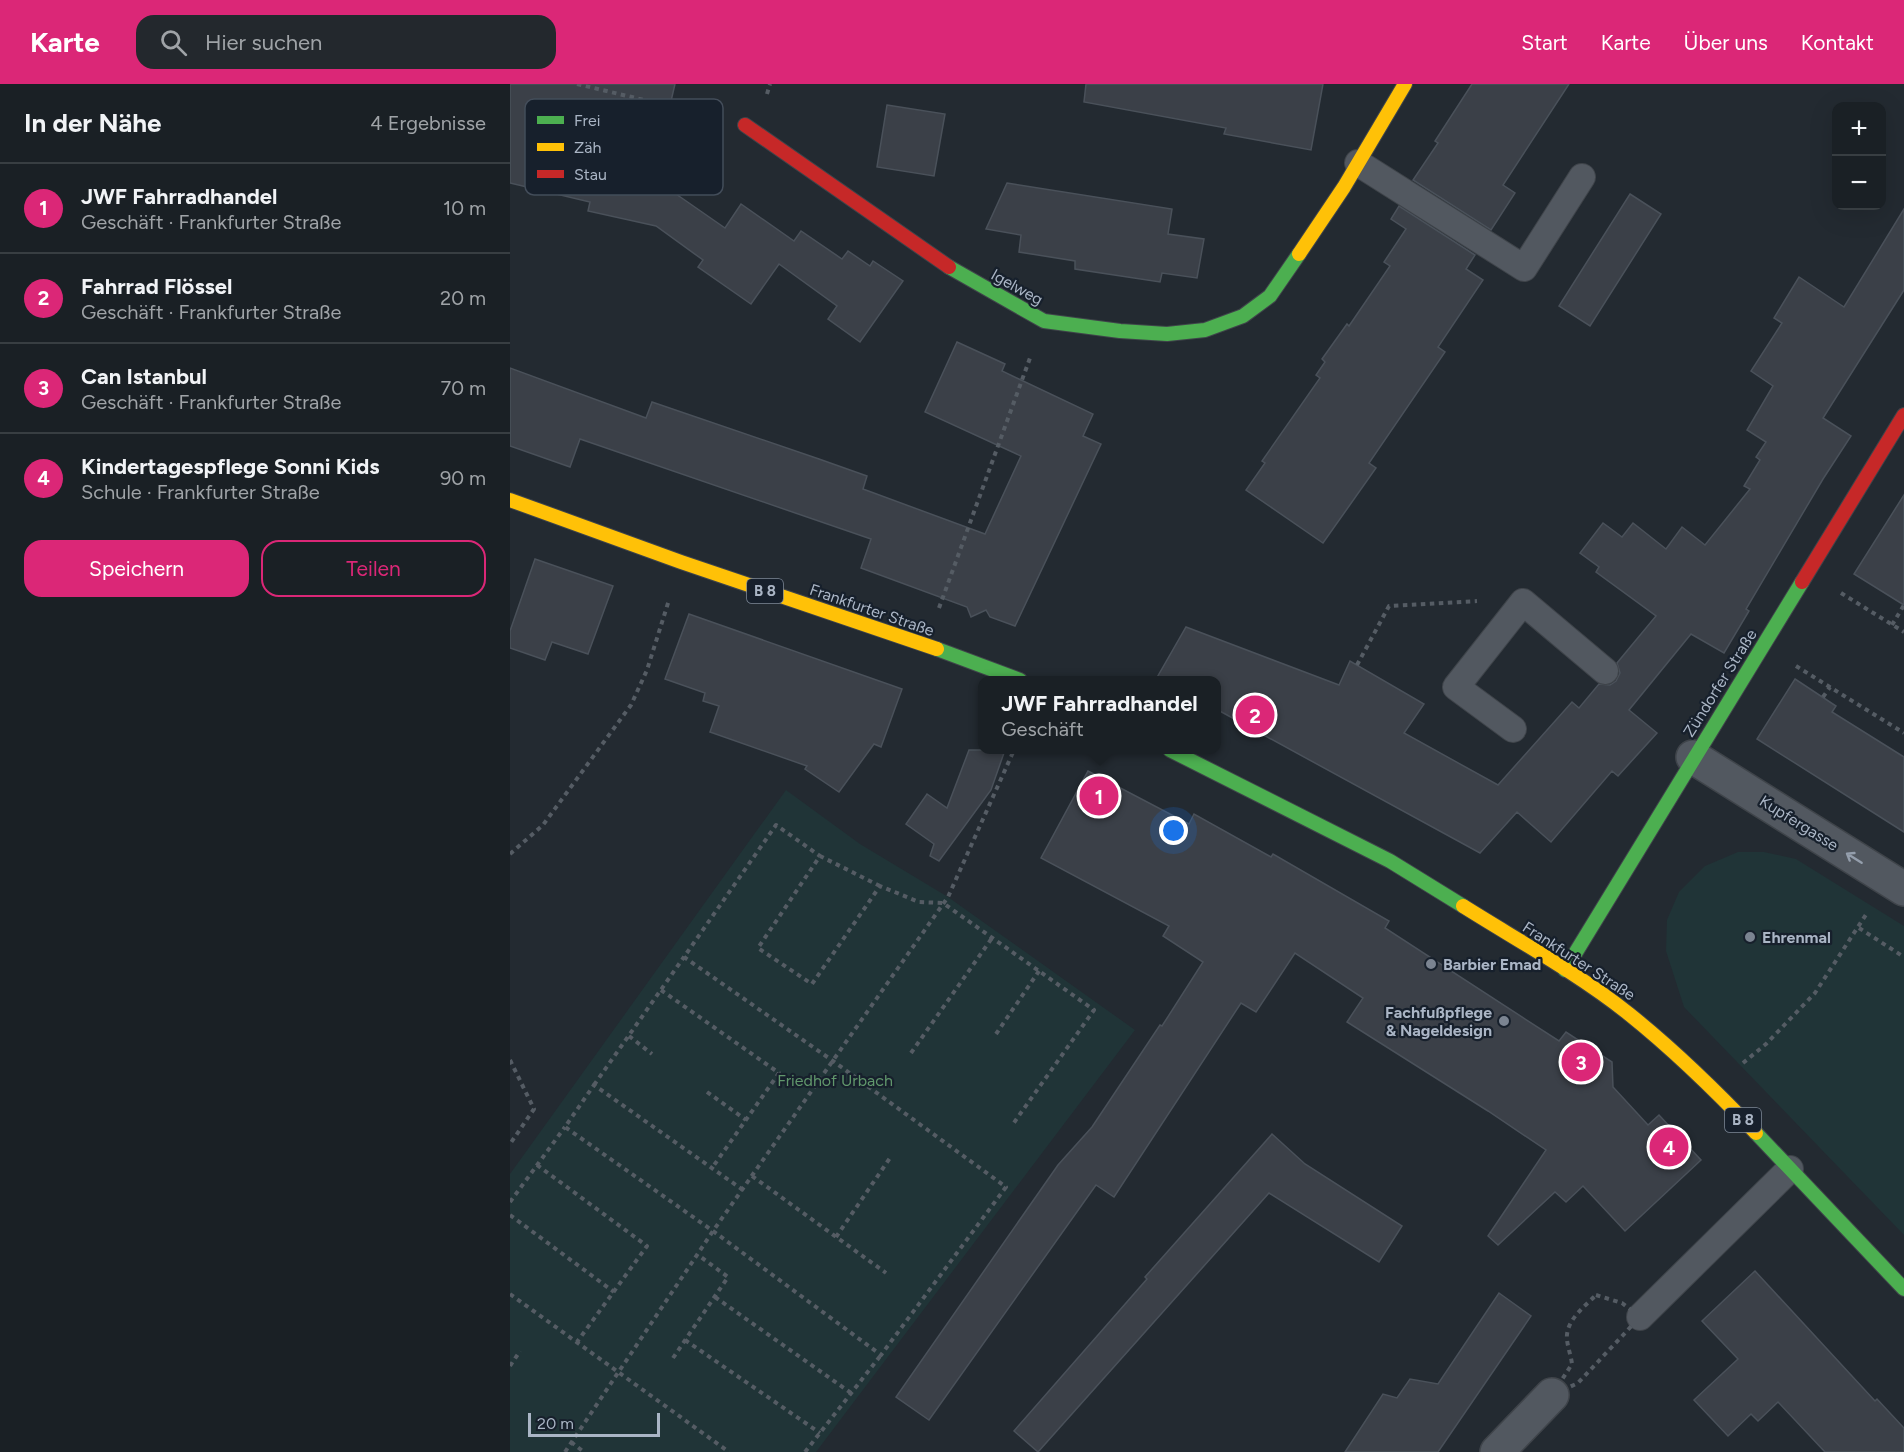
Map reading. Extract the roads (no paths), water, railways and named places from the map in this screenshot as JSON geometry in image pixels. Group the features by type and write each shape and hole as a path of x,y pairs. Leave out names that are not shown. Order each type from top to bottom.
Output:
{"street":[{"name":"Igelweg","path":"745,124 950,268 1044,321 1120,331 1167,334 1205,330 1243,316 1270,296 1344,187 1405,84"},
{"name":"Zündorfer Straße","path":"1565,970 1904,415"},
{"name":"Frankfurter Straße","path":"510,500 681,562 926,645 1007,676"},
{"name":"Frankfurter Straße","path":"1178,754 1390,861 1565,970 1628,1013 1696,1072 1904,1288"},
{"name":"Kupfergasse","path":"1694,757 1895,884"},
{"path":"1497,1452 1565,1389"}],"lane":[{"path":"1359,163 1524,268 1582,177"},
{"path":"1513,729 1456,687 1523,602 1605,672"},
{"path":"1633,1325 1790,1169"}],"place":[{"name":"Fahrrad Flössel","path":"1255,715"},
{"name":"JWF Fahrradhandel","path":"1099,796"},
{"name":"Ehrenmal","path":"1750,937"},
{"name":"Barbier Emad","path":"1431,964"},
{"name":"Fachfußpflege & Nageldesign","path":"1504,1021"},
{"name":"Can Istanbul","path":"1581,1062"},
{"name":"Kindertagespflege Sonni Kids","path":"1669,1147"}],"park label":[{"name":"Friedhof Urbach","path":"835,1080"}]}
